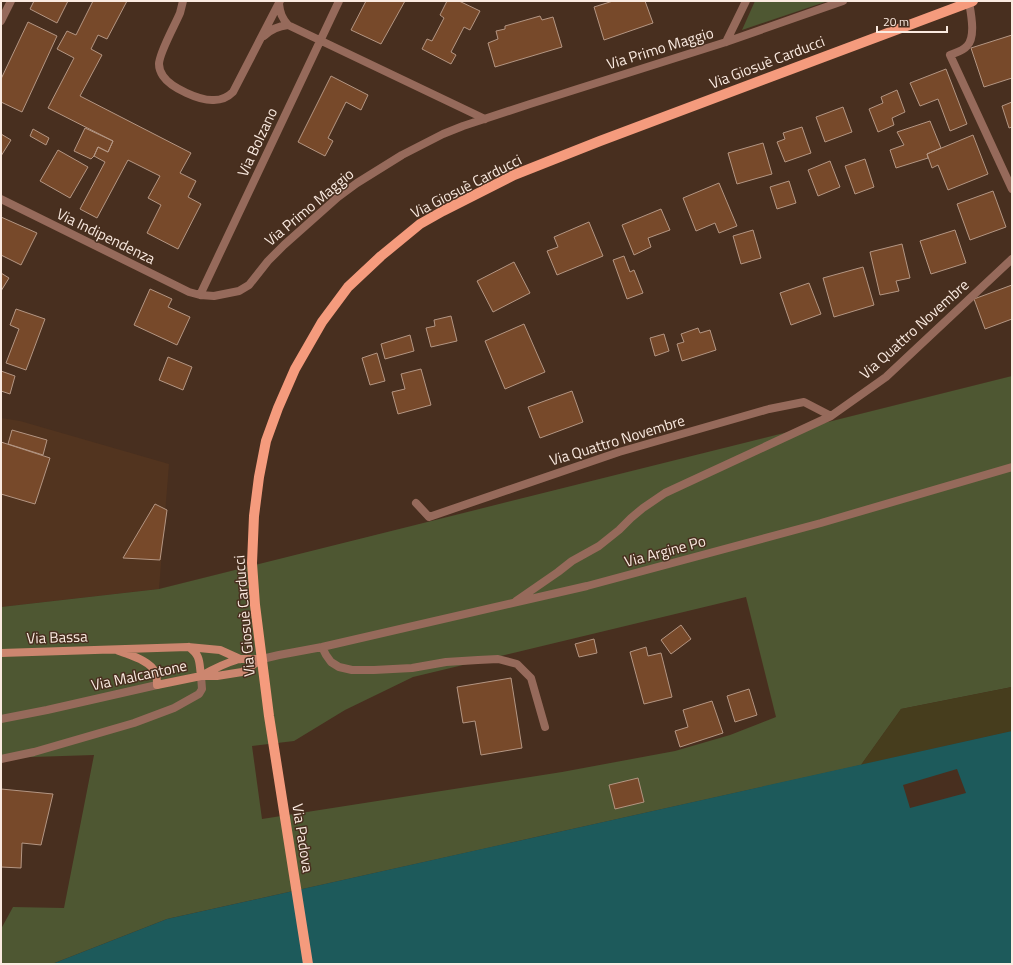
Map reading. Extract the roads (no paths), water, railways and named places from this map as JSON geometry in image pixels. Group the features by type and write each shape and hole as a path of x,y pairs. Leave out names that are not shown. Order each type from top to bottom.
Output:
{"main road":[{"name":"Via Giosuè Carducci","path":"270,716 255,604 252,562 254,516 259,477 266,441 295,369 322,322 348,287 381,256 420,224 442,211 514,175 971,2"},
{"name":"Via Padova","path":"270,716 308,964"}],"street":[{"path":"1,21 11,1"},
{"path":"182,1 180,12 161,55 159,63 162,75 168,82 187,93 207,100 227,97 233,92 280,2"},
{"name":"Via Bolzano","path":"200,295 339,1"},
{"path":"726,42 746,1"},
{"name":"Via Primo Maggio","path":"200,295 214,296 239,291 248,285 284,245 332,202 357,183 402,155 443,134 537,101 726,42 843,1"},
{"path":"280,2 280,12 282,18 288,25 485,119"},
{"name":"Via Giosuè Carducci","path":"971,2 971,38 967,46 950,55 1012,189"},
{"path":"261,39 274,28 288,25"},
{"name":"Via Indipendenza","path":"1,199 189,292 200,295"},
{"name":"Via Quattro Novembre","path":"512,604 572,561 599,546 643,508 665,493 831,416 886,377 1012,259"},
{"name":"Via Quattro Novembre","path":"416,503 429,517 619,452 783,406 804,402 831,416"},
{"name":"Via Argine Po","path":"262,660 587,586 820,523 1012,468"},
{"path":"188,647 196,652 199,660 201,676"},
{"name":"Via Bassa","path":"1,653 188,647 220,650 240,659"},
{"path":"322,647 331,662 339,667 352,670 412,668 446,662 498,659 517,664 531,678 545,727"},
{"path":"113,649 143,660 150,665 156,672 157,684"},
{"path":"201,676 228,662 240,659 262,660"},
{"path":"201,676 217,676 242,672 262,660"},
{"name":"Via Malcantone","path":"1,719 157,684 201,676 202,689 199,694 174,708 134,723 101,733 34,752 1,759"}],"water":[{"path":"1012,731 1012,964 52,964 167,919"}]}
